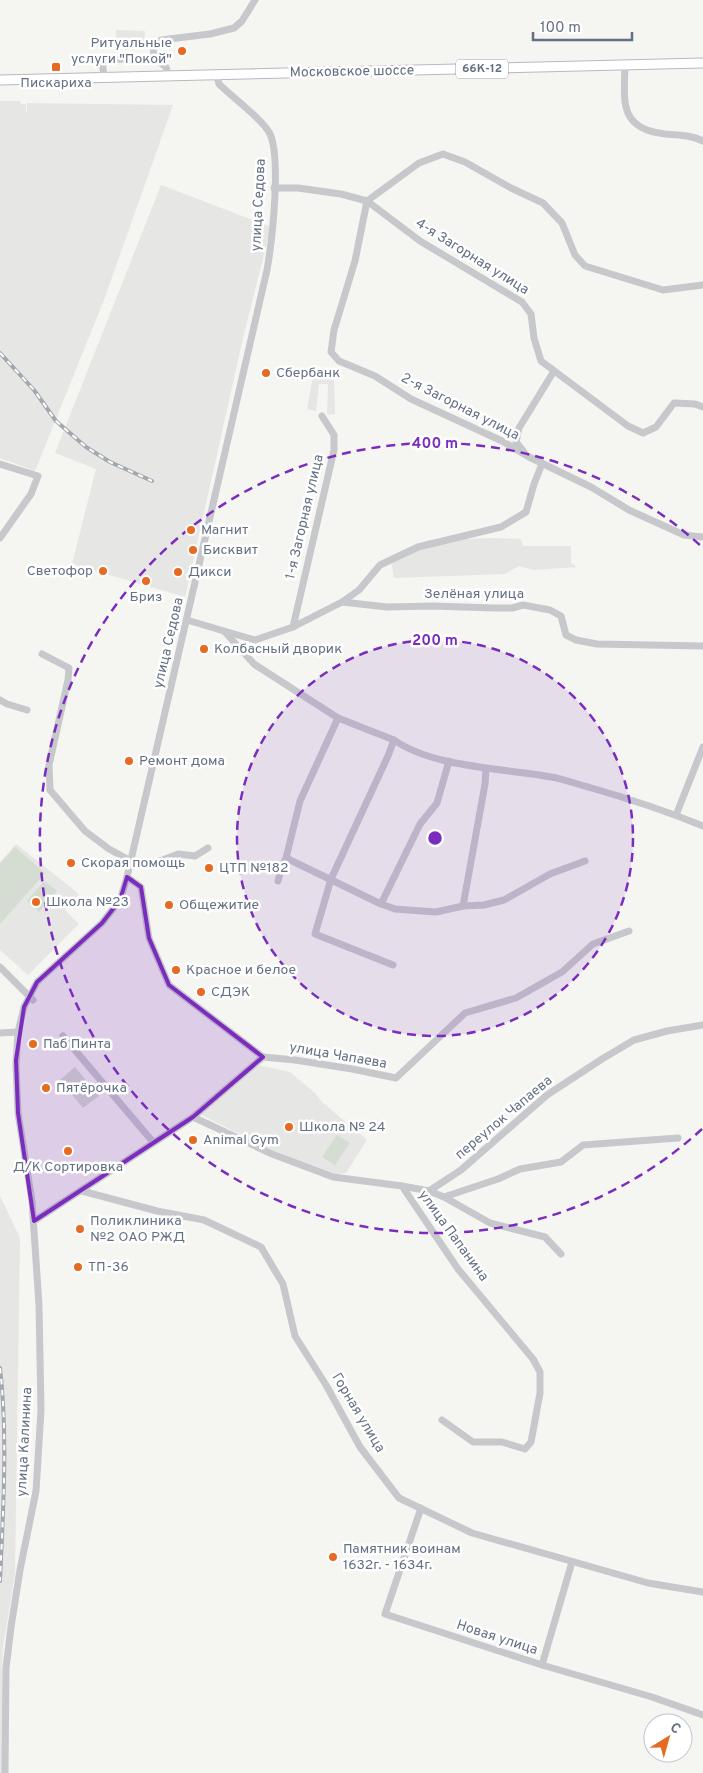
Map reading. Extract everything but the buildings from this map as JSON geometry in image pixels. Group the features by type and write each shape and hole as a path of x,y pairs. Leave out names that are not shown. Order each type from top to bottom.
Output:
{"main road":[{"name":"Московское шоссе","path":"0,80 703,63"}],"street":[{"path":"154,58 153,47 161,40 210,34 234,28 242,21 254,0"},
{"path":"104,78 102,60 154,58 166,67 169,77"},
{"path":"625,65 625,108 634,123 653,132 694,136 703,140"},
{"name":"улица Седова","path":"32,1201 18,1113 16,1065 18,1032 24,1007 31,998 37,982 102,922 120,900 131,861 267,270 273,226 273,144 268,131 219,84 217,76"},
{"path":"367,201 419,163 443,154 465,162 511,188 543,203 562,223 575,254 584,266 663,290 703,285"},
{"name":"4-я Загорная улица","path":"274,188 298,188 341,194 367,201 420,241 522,302 531,314 534,338 541,361 628,426 643,433 656,427 674,403 703,406"},
{"name":"2-я Загорная улица","path":"367,201 355,261 334,330 331,352 339,361 375,376 411,399 502,441 528,457 591,487 629,510 684,535 703,537"},
{"path":"528,457 516,442 519,428 554,371"},
{"name":"1-я Загорная улица","path":"293,627 334,450 334,435 322,416"},
{"path":"0,464 38,476 31,494 0,538"},
{"path":"187,620 255,640 293,627 342,602 360,590 380,565 418,547 501,527 526,512 542,464"},
{"name":"Зелёная улица","path":"342,602 387,608 432,606 512,608 523,605 550,610 561,616 566,635 576,640 597,644 703,646"},
{"path":"224,631 254,664 338,718 429,756 486,769 552,777 616,795 703,826"},
{"path":"42,654 69,668 49,765 50,790 85,831 109,849 131,861 143,863 160,861 178,854 195,856 208,848"},
{"path":"0,700 27,710"},
{"path":"278,882 300,801 338,718"},
{"path":"393,965 315,934 331,879 394,740"},
{"path":"676,815 703,747"},
{"path":"381,904 420,824 437,802 449,761"},
{"path":"463,906 486,769"},
{"path":"286,858 381,904 396,909 436,912 504,900 550,874 584,861"},
{"path":"34,1221 193,1117 263,1057 170,985 149,938 141,887 127,878"},
{"name":"улица Чапаева","path":"263,1057 295,1060 396,1078 465,1013 516,998 562,972 593,944 629,931"},
{"path":"0,967 31,998"},
{"name":"переулок Чапаева","path":"430,1191 461,1170 547,1095 602,1059 634,1040 703,1024"},
{"path":"0,1034 18,1032"},
{"path":"63,1036 153,1142"},
{"name":"улица Папанина","path":"193,1117 272,1154 333,1177 402,1186 458,1269 533,1359 540,1372 540,1393 536,1420 531,1442 526,1449 502,1442 473,1442 442,1420"},
{"path":"444,1197 498,1179 520,1168 561,1162 583,1145 678,1138"},
{"path":"402,1186 430,1191 490,1222 545,1237 561,1254"},
{"name":"Горная улица","path":"82,1191 157,1211 204,1220 261,1247 283,1284 295,1336 326,1385 360,1447 399,1498 420,1511 472,1533 648,1584 703,1592"},
{"name":"улица Калинина","path":"5,1773 6,1668 17,1589 36,1491 41,1410 39,1305 32,1201"},
{"name":"Новая улица","path":"420,1511 385,1614 542,1665 652,1697 703,1715"},
{"path":"542,1665 572,1562"}],"highlighted area":[{"path":"127,877 141,887 149,938 169,985 263,1057 193,1117 34,1221 18,1113 16,1060 24,1007 37,982 102,923 120,900"}],"shaded area":[{"path":"116,30 145,31 144,47 116,46"},
{"path":"0,101 20,101 21,104 26,104 26,111 27,103 173,105 104,300 35,471 0,458"},
{"path":"161,185 271,227 244,334 185,597 72,564 96,469 55,453"},
{"path":"313,377 334,377 335,414 327,415 328,384 319,384 316,411 307,409"},
{"path":"521,539 523,546 571,546 571,563 577,567 534,570 519,566 505,574 394,578 390,556 411,547 429,540"},
{"name":"Школа №23","path":"16,844 79,894 65,910 79,924 28,975 0,950 0,862"},
{"path":"15,847 45,873 0,924 0,864"},
{"path":"44,881 57,891 39,912 27,901"},
{"name":"Школа № 24","path":"259,1065 290,1072 367,1140 346,1173 332,1175 265,1147 200,1114"},
{"path":"75,1067 99,1096 83,1108 60,1080"},
{"path":"337,1135 350,1143 335,1165 322,1157"},
{"path":"0,1196 20,1238 15,1574 3,1647 2,1668 5,1773 0,1773"}],"railway":[{"path":"0,353 34,390 56,421 86,447 110,462 152,481"},
{"path":"0,1368 4,1420 0,1581"}],"place":[{"name":"Ритуальные услуги \"Покой\"","path":"182,51"},
{"name":"Пискариха","path":"56,67"},
{"name":"Сбербанк","path":"266,373"},
{"name":"Магнит","path":"191,530"},
{"name":"Бисквит","path":"193,550"},
{"name":"Светофор","path":"103,571"},
{"name":"Дикси","path":"178,572"},
{"name":"Бриз","path":"146,581"},
{"name":"Колбасный дворик","path":"204,649"},
{"name":"Ремонт дома","path":"129,761"},
{"name":"Скорая помощь","path":"71,863"},
{"name":"ЦТП №182","path":"209,868"},
{"name":"Школа №23","path":"36,902"},
{"name":"Общежитие","path":"169,905"},
{"name":"Красное и белое","path":"176,970"},
{"name":"СДЭК","path":"201,992"},
{"name":"Паб Пинта","path":"33,1044"},
{"name":"Пятёрочка","path":"46,1088"},
{"name":"Школа № 24","path":"289,1127"},
{"name":"Animal Gym","path":"193,1140"},
{"name":"Д/К Сортировка","path":"68,1151"},
{"name":"Поликлиника №2 ОАО РЖД","path":"80,1229"},
{"name":"ТП-36","path":"78,1267"},
{"name":"Памятник воинам 1632г. - 1634г.","path":"333,1557"}]}
